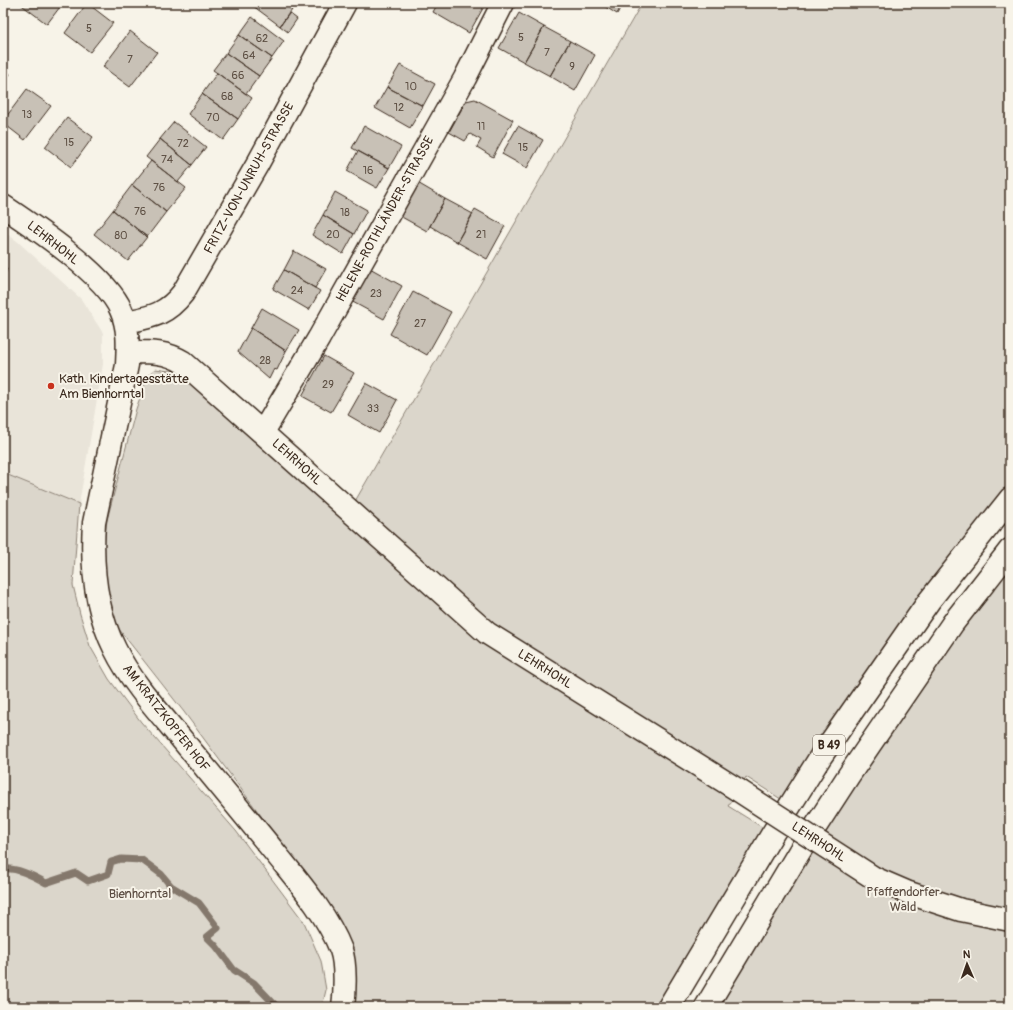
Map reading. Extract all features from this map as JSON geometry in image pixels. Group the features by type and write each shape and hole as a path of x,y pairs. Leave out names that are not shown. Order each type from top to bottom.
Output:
{"main road":[{"name":"HELENE-ROTHLÄNDER-STRASSE","path":"263,432 319,338 465,78 503,3"},
{"name":"FRITZ-VON-UNRUH-STRASSE","path":"126,322 158,314 176,303 183,293 257,165 341,5"},
{"name":"LEHRHOHL","path":"3,206 67,252 102,284 118,303 126,322"},
{"name":"AM KRATZKOPFER HOF","path":"126,322 128,352 124,379 94,523 92,551 94,577 105,627 125,667 155,707 307,891 330,929 341,951 344,974 343,1007"},
{"name":"LEHRHOHL","path":"128,352 154,352 173,356 183,362 488,633 738,790 874,878 909,893 961,910 1010,920"},
{"name":"B 49","path":"669,1007 821,756 930,601 1010,499"},
{"name":"B 49","path":"706,1007 801,849 849,775 953,623 1010,550"}],"shaded area":[{"name":"Kath. Kindertagesstätte Am Bienhorntal","path":"3,231 17,241 81,299 103,333 103,364 79,504 3,473"}],"green space":[{"path":"642,3 1010,3 1010,489 784,801 746,777 743,782 493,629 354,503"},
{"path":"155,369 178,372 570,697 732,800 728,806 765,829 660,1007 353,1007 313,886 184,712 111,619 101,568 107,520 136,409 148,375"},
{"name":"Bienhorntal","path":"3,473 79,504 73,585 90,646 109,679 141,722 236,831 304,922 321,961 326,990 322,1007 3,1007"},
{"name":"Pfaffendorfer Wald","path":"1010,559 1010,1007 713,1007 804,855"}],"building":[{"path":"19,3 63,3 47,24"},
{"path":"87,3 113,23 90,52 65,33"},
{"path":"249,3 282,3 292,10 280,26"},
{"path":"438,3 486,3 469,33 433,12"},
{"path":"599,3 623,3 617,14"},
{"path":"289,13 297,19 288,32 280,26"},
{"path":"519,13 544,27 524,62 499,48"},
{"path":"252,17 284,41 272,58 239,35"},
{"path":"544,27 570,41 550,76 524,62"},
{"path":"130,31 157,52 130,87 103,67"},
{"path":"239,35 272,58 259,76 226,53"},
{"path":"570,41 595,55 575,91 550,76"},
{"path":"226,53 259,76 246,94 213,70"},
{"path":"400,65 435,84 423,106 387,87"},
{"path":"3,69 10,74 3,83"},
{"path":"217,73 252,98 238,119 202,94"},
{"path":"387,87 423,106 410,128 375,108"},
{"path":"27,89 51,106 25,140 3,123 3,121"},
{"path":"202,94 238,119 223,140 188,114"},
{"path":"475,99 513,120 493,157 477,147 481,140 470,134 465,141 449,132 466,101"},
{"path":"67,118 93,137 71,167 45,147"},
{"path":"174,122 206,147 192,165 160,139"},
{"path":"364,126 401,147 389,168 352,148"},
{"path":"518,126 543,140 527,168 502,154"},
{"path":"160,139 192,165 178,182 146,157"},
{"path":"358,151 389,168 377,188 347,171"},
{"path":"151,161 186,188 166,212 132,185"},
{"path":"416,182 445,199 427,231 398,215"},
{"path":"132,185 166,212 147,237 113,210"},
{"path":"335,192 367,210 354,234 323,215"},
{"path":"445,199 473,214 457,242 430,226"},
{"path":"475,209 505,226 487,259 457,242"},
{"path":"113,210 147,237 128,261 94,234"},
{"path":"323,215 354,234 343,254 312,235"},
{"path":"294,251 326,269 315,288 284,270"},
{"path":"368,267 402,286 384,319 349,300"},
{"path":"3,268 7,269 3,281"},
{"path":"284,270 320,291 309,310 273,289"},
{"path":"413,292 451,312 427,355 390,334"},
{"path":"262,308 299,330 286,351 251,328"},
{"path":"251,328 286,351 277,370 274,369 269,379 238,352"},
{"path":"324,356 354,373 331,412 302,396"},
{"path":"366,383 397,400 379,433 348,415"}],"waterway":[{"path":"3,869 14,869 31,875 46,883 76,873 88,881 108,874 111,862 121,859 142,860 161,874 171,886 199,903 218,928 207,937 216,946 234,970 254,983 277,1007"}],"place":[{"name":"Kath. Kindertagesstätte Am Bienhorntal","path":"51,386"}]}
